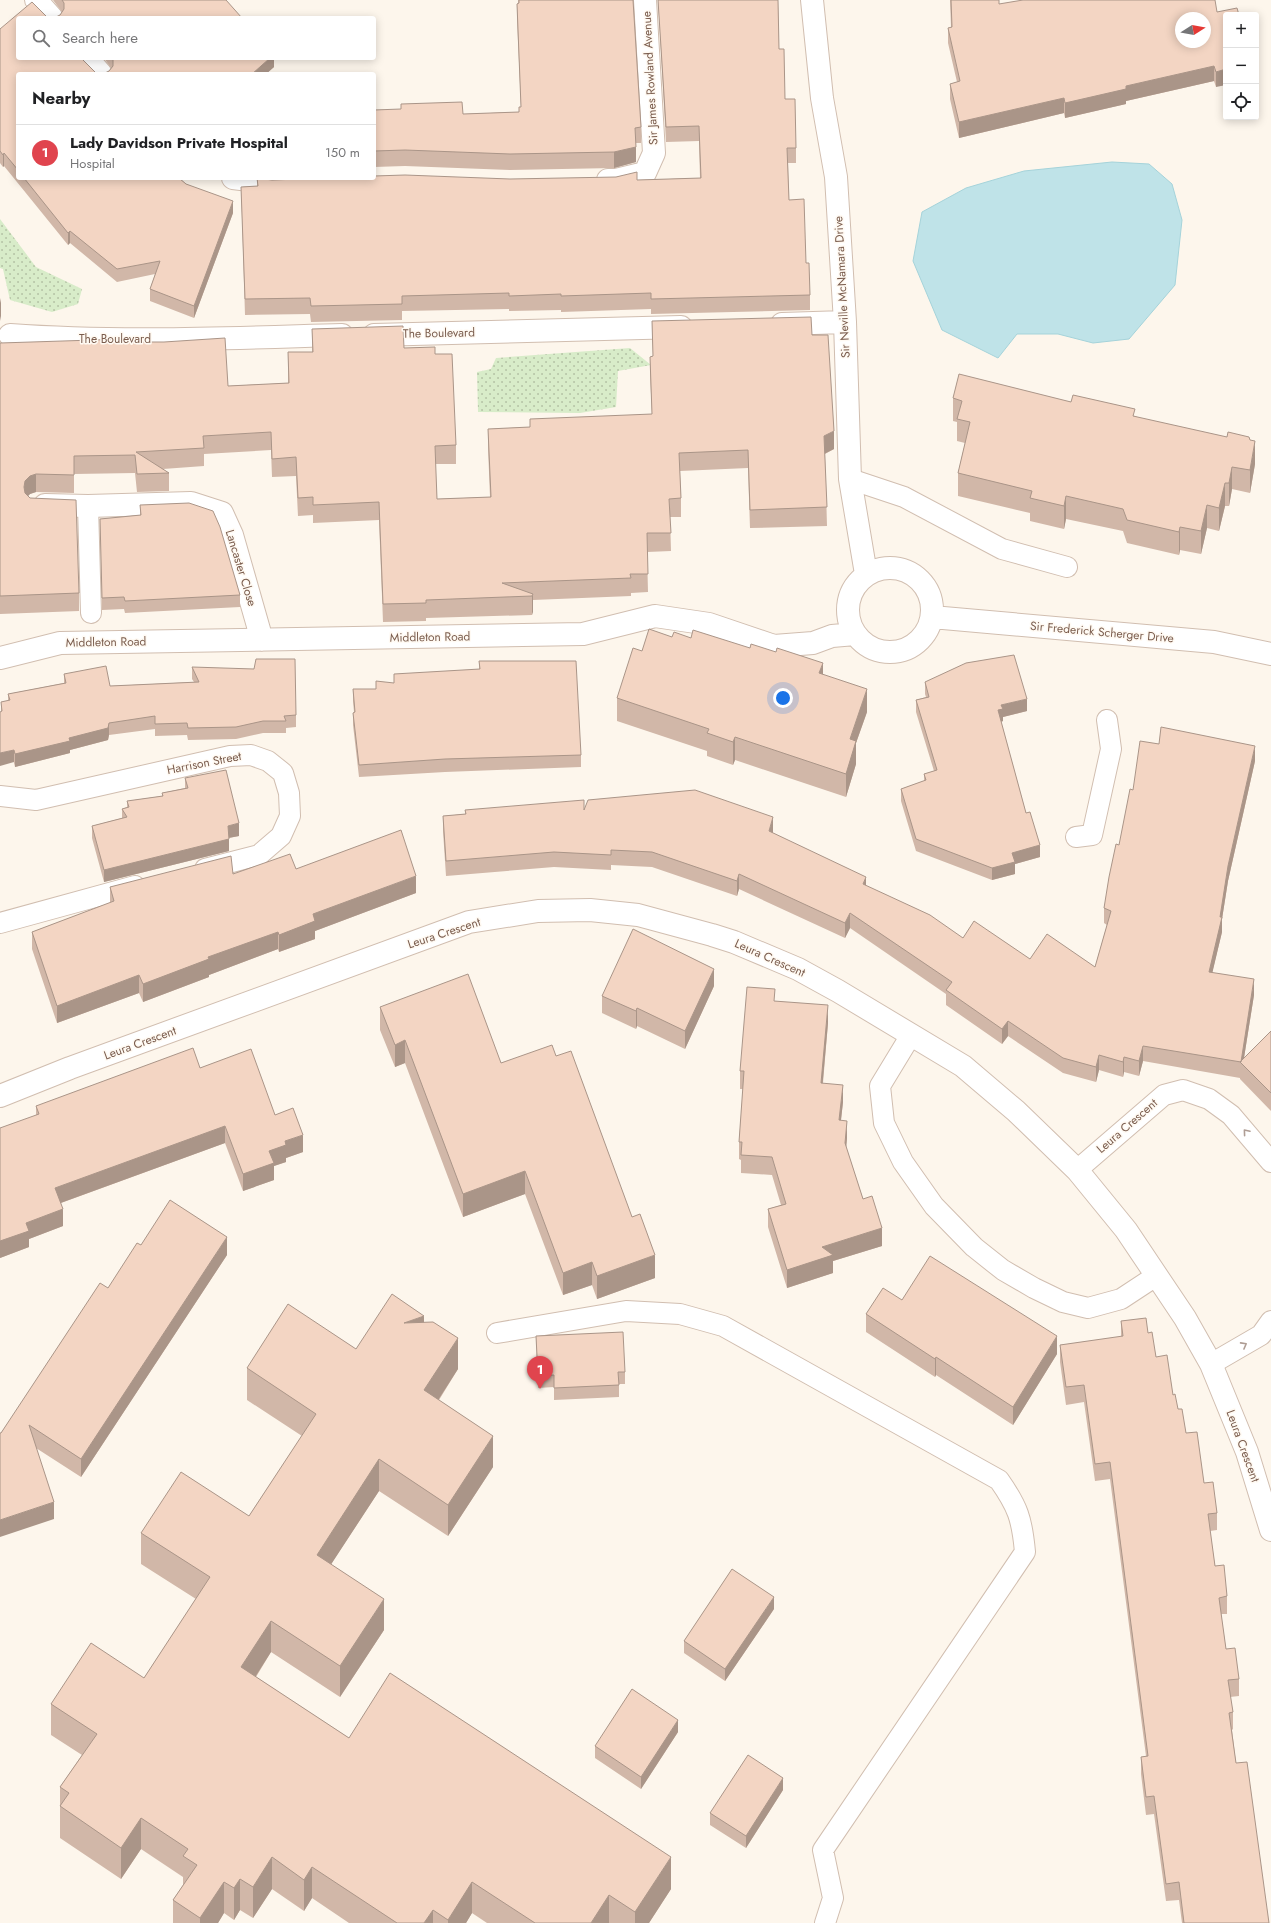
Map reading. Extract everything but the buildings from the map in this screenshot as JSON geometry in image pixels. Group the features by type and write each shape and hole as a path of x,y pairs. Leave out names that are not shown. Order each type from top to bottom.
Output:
{"street":[{"path":"36,0 50,16"},
{"name":"Sir James Rowland Avenue","path":"586,180 616,180 645,173 654,153 646,0"},
{"name":"Sir Neville McNamara Drive","path":"812,0 822,98 836,177 845,322 850,479 866,574"},
{"path":"89,60 99,72"},
{"path":"249,180 272,183 311,181"},
{"path":"760,325 845,322"},
{"name":"The Boulevard","path":"10,335 56,339 118,339 698,327"},
{"name":"Lancaster Close","path":"36,505 88,506 191,503 222,513 232,535 262,640"},
{"path":"898,567 914,574 926,585 932,600 932,617 926,633 915,645 900,652 883,652 867,646 855,634 849,619 848,602 854,586 866,574 882,568 898,567"},
{"name":"Middleton Road","path":"0,658 60,643 582,634 655,616 709,624 774,646 813,643 832,636 855,634"},
{"name":"Sir Frederick Scherger Drive","path":"932,617 1214,642 1271,654"},
{"name":"Leura Crescent","path":"0,1096 78,1065 469,922 538,911 590,910 638,915 734,942 798,969 838,991 963,1066 1016,1111 1077,1170 1126,1230 1185,1318 1211,1364 1247,1452 1271,1530"}],"lane":[{"path":"850,479 904,497 1002,549 1067,567"},
{"path":"88,506 91,613"},
{"path":"1076,837 1092,835 1111,749 1107,720"},
{"name":"Harrison Street","path":"0,796 36,800 230,756 251,755 268,761 283,773 289,793 290,816 281,836 259,855 186,874"},
{"path":"0,923 65,904 156,881"},
{"path":"911,1035 880,1086 884,1123 904,1162 934,1206 974,1247 1003,1270 1034,1288 1063,1302 1088,1308 1121,1299 1156,1276"},
{"name":"Leura Crescent","path":"1077,1170 1164,1095 1183,1090 1209,1099 1231,1114 1271,1162"},
{"path":"497,1333 626,1311 680,1314 723,1326 999,1480 1012,1499 1023,1526 1025,1552 824,1850 834,1898 825,1923"},
{"path":"1211,1364 1261,1335 1271,1321"}],"green space":[{"path":"0,219 36,267 82,289 78,304 52,312 10,300 3,269 0,268"},
{"path":"630,348 651,365 618,371 616,407 580,413 478,412 477,372 491,369 496,358"}],"water":[{"path":"1112,162 1149,164 1172,184 1182,220 1175,285 1129,339 1093,343 1058,334 1017,334 998,358 942,330 913,261 922,212 966,188 1024,171"}],"place":[{"name":"Lady Davidson Private Hospital","path":"540,1389"}]}
